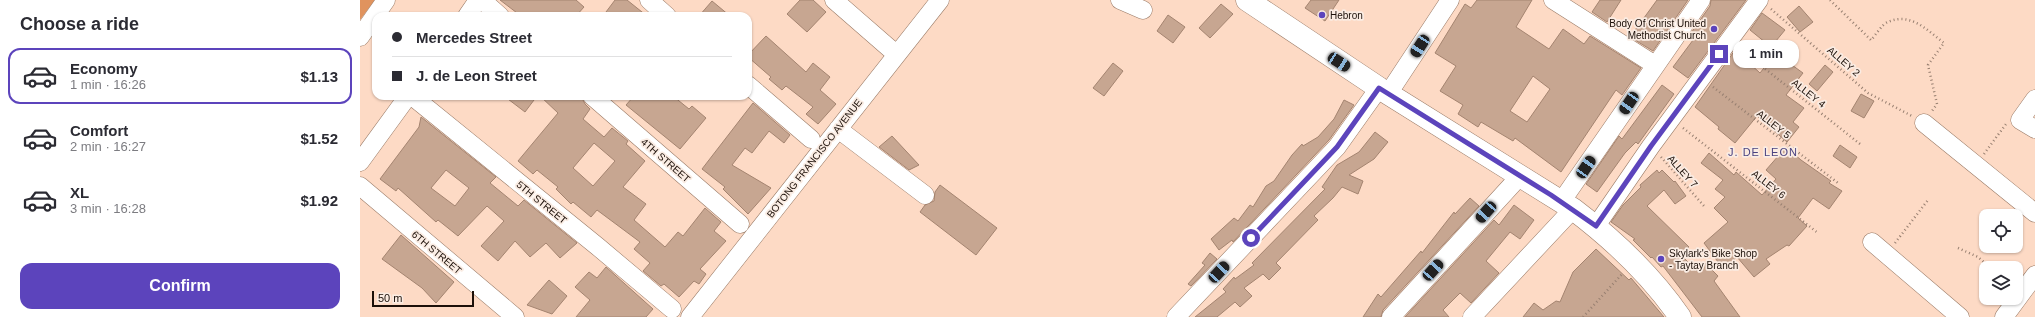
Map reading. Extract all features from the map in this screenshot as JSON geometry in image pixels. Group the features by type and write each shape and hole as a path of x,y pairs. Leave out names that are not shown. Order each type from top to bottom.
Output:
{"main road":[{"path":"1247,0 1383,91 1520,176 1596,226 1634,261 1680,317"}],"street":[{"path":"377,12 386,0"},
{"path":"470,12 478,0"},
{"path":"482,0 496,12"},
{"path":"649,0 663,12"},
{"path":"834,0 896,54"},
{"name":"BOTONG FRANCISCO AVENUE","path":"690,317 940,0"},
{"path":"1120,0 1144,10"},
{"path":"1176,317 1337,147 1383,91 1450,0"},
{"path":"1553,0 1574,5 1655,65"},
{"path":"1472,317 1567,206 1655,65 1700,0"},
{"path":"1596,226 1651,146 1729,40 1763,3"},
{"path":"360,36 372,19"},
{"path":"752,88 811,139"},
{"path":"2028,124 2035,99"},
{"path":"360,162 405,100"},
{"name":"5TH STREET","path":"417,100 672,309"},
{"name":"4TH STREET","path":"597,100 740,224"},
{"path":"1924,123 2035,213"},
{"path":"838,129 926,195"},
{"path":"1391,317 1520,176"},
{"name":"6TH STREET","path":"360,186 515,317"},
{"path":"1872,242 1960,317"},
{"path":"2004,317 2035,274"}],"path":[{"path":"1830,0 1871,40 1887,22 1901,19 1915,20 1944,43 1928,65 1937,104 1924,123"},
{"name":"ALLEY 2","path":"1763,3 1868,92 1924,123"},
{"name":"ALLEY 4","path":"1729,40 1860,144"},
{"name":"ALLEY 5","path":"1701,78 1838,183"},
{"name":"ALLEY 6","path":"1671,119 1818,233"},
{"path":"1976,164 2010,119 2028,124"},
{"name":"ALLEY 7","path":"1651,146 1704,206"},
{"path":"1886,254 1928,200"},
{"path":"1958,248 1978,257 1983,261"},
{"path":"1583,317 1634,261"}],"shaded area":[{"path":"360,0 375,0 360,20"}],"building":[{"path":"500,0 576,0 584,7 580,12 516,12"},
{"path":"615,0 627,0 642,12 606,12"},
{"path":"800,0 813,0 826,12 807,32 787,14"},
{"name":"Hebron","path":"1311,0 1339,0 1325,21 1305,8"},
{"path":"1477,0 1532,0 1516,27 1549,49 1563,29 1584,44 1590,36 1641,68 1622,95 1616,90 1561,172 1515,138 1513,141 1481,122 1478,127 1458,114 1463,105 1440,91 1456,66 1435,53 1465,4 1471,8","holes":["1533,76 1550,89 1527,122 1510,111"]},
{"path":"1600,0 1621,0 1607,22 1592,12"},
{"path":"1657,0 1688,0 1653,51 1630,37"},
{"path":"1711,0 1746,0 1688,78 1673,67 1696,36 1691,33 1710,6"},
{"path":"712,1 725,12 702,12"},
{"path":"1221,4 1233,14 1210,38 1199,28"},
{"path":"1799,6 1813,22 1800,32 1787,17"},
{"path":"1762,13 1785,30 1771,47 1750,30"},
{"path":"1168,15 1185,27 1173,43 1157,31"},
{"path":"766,36 806,72 813,63 830,77 820,90 836,104 818,124 806,114 813,107 786,86 782,90 769,79 771,77 752,60 752,51"},
{"path":"1735,50 1760,73 1778,50 1787,57 1785,60 1803,73 1786,95 1804,108 1793,122 1799,127 1787,142 1757,116 1735,143 1695,107"},
{"path":"1113,63 1123,71 1104,96 1093,88"},
{"path":"1825,65 1833,72 1817,91 1809,84"},
{"path":"1662,85 1674,94 1638,144 1636,142 1625,153 1597,192 1586,184 1619,136 1622,139"},
{"path":"1861,94 1874,101 1864,118 1851,111"},
{"path":"509,100 534,100 525,112"},
{"path":"544,100 583,100 590,109 583,119 604,137 612,128 628,141 626,144 645,161 623,187 646,204 634,220 665,247 678,232 683,236 705,208 721,222 714,231 726,241 700,269 706,274 699,284 694,281 679,297 664,284 661,286 643,271 650,263 634,249 640,242 597,210 591,217 573,202 571,204 556,189 558,187 537,170 533,174 518,161 558,113","holes":["594,143 615,161 593,186 573,168"]},
{"path":"630,100 678,100 689,109 692,106 706,118 680,149 626,105"},
{"path":"1344,100 1354,105 1329,140 1233,242 1232,240 1219,250 1211,239 1234,218 1238,221 1250,205 1253,207 1266,186 1274,181 1292,155 1302,144 1303,146 1318,137 1334,119"},
{"path":"753,103 790,135 784,143 769,131 752,153 745,148 732,165 771,188 748,214 723,189 725,187 702,169"},
{"path":"421,117 496,177 490,183 518,206 524,200 577,243 560,258 546,243 530,257 515,241 498,261 481,246 504,221 487,206 458,236 438,220 436,222 398,188 396,191 380,179 419,127","holes":["446,170 469,188 455,206 431,188"]},
{"path":"1375,132 1388,142 1374,159 1349,175 1363,181 1358,194 1342,187 1314,216 1318,220 1276,263 1281,268 1269,280 1263,274 1244,288 1252,296 1240,307 1235,302 1217,317 1195,317 1226,292 1223,289 1234,277 1235,279 1254,265 1252,263 1325,189 1322,187 1337,165 1359,152"},
{"path":"892,136 919,165 909,170 879,147"},
{"path":"1840,145 1857,157 1850,168 1833,156"},
{"path":"1786,147 1801,160 1831,181 1829,183 1842,191 1829,209 1813,198 1798,218 1807,226 1789,246 1787,245 1766,259 1770,264 1754,277 1737,257 1724,270 1704,243 1728,222 1714,208 1725,197 1715,189 1723,180 1701,163 1709,153 1734,175 1736,172 1762,195 1776,179 1766,170"},
{"path":"1657,170 1659,173 1662,170 1674,182 1675,181 1686,196 1675,204 1664,190 1647,206 1689,247 1680,254 1697,271 1705,263 1718,276 1714,281 1740,317 1702,317 1663,266 1661,267 1652,257 1651,258 1633,240 1635,239 1611,222 1623,205 1641,187 1640,185"},
{"path":"940,185 997,228 976,255 920,212 925,205 934,201 935,192"},
{"path":"1470,198 1479,206 1383,310 1381,317 1363,317 1378,294 1381,297 1421,251 1422,253 1454,212 1455,214"},
{"path":"1514,205 1534,220 1520,239 1510,232 1486,261 1499,273 1471,303 1460,293 1443,310 1449,317 1405,317 1494,220 1499,225"},
{"path":"401,235 454,282 436,303 422,288 382,259"},
{"path":"1596,249 1629,280 1631,278 1664,317 1523,317 1534,303 1543,310 1556,301 1560,302 1573,272"},
{"path":"1210,253 1217,259 1191,286 1188,284 1205,265 1202,263"},
{"path":"606,267 653,309 646,317 576,317 590,300 575,287 589,272 597,278"},
{"path":"549,280 567,296 552,314 527,305"}],"place":[{"name":"Hebron","path":"1322,15"},
{"name":"Body Of Christ United Methodist Church","path":"1714,29"},
{"name":"Skylark's Bike Shop - Taytay Branch","path":"1661,259"}],"district":[{"name":"J. DE LEON","path":"1763,152"}],"route":[{"path":"1251,238 1337,147 1379,88 1551,195 1596,226 1651,146 1719,54"}]}
